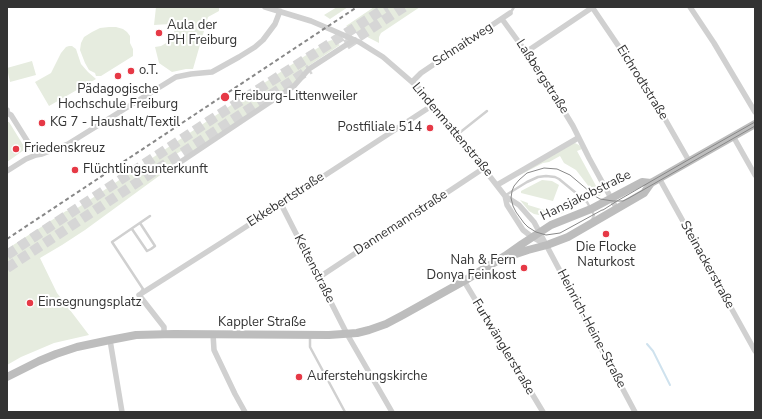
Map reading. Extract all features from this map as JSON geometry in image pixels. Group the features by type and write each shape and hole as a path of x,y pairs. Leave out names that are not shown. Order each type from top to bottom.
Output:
{"street":[{"name":"Lindenmattenstraße","path":"266,7 332,30 355,40 383,57 412,82 433,105 505,196 518,205 534,222 547,245"},
{"path":"526,52 593,7"},
{"name":"Eichrodtstraße","path":"593,7 649,91 689,161"},
{"path":"690,7 714,43 755,112"},
{"path":"7,171 26,159 68,144 176,77 212,72 255,48 275,24 280,11"},
{"name":"Schnaitweg","path":"412,82 421,72 510,13"},
{"name":"Laßbergstraße","path":"502,19 526,52 569,119 617,209"},
{"path":"182,160 294,86 309,69 355,40"},
{"name":"Ekkebertstraße","path":"139,295 433,105"},
{"path":"7,112 11,115 36,155"},
{"name":"Hansjakobstraße","path":"547,245 568,237 617,209 644,193 651,183 659,178 755,124"},
{"path":"733,136 755,174"},
{"path":"497,185 578,138"},
{"name":"Dannemannstraße","path":"318,278 484,168"},
{"name":"Steinackerstraße","path":"659,178 755,351"},
{"name":"Hansjakobstraße","path":"532,237 551,225 592,209 642,182 651,183"},
{"name":"Lindenmattenstraße","path":"505,196 506,205 523,230 547,245"},
{"name":"Keltenstraße","path":"280,204 347,334 392,412"},
{"name":"Kappler Straße","path":"7,377 39,361 76,347 136,335 310,335 347,334 369,330 386,324 464,281 505,256 532,237"},
{"name":"Kappler Straße","path":"505,256 547,245"},
{"name":"Heinrich-Heine-Straße","path":"547,245 635,412"},
{"name":"Furtwänglerstraße","path":"464,281 543,412"},
{"path":"139,295 164,327 164,334"},
{"path":"213,334 214,350 244,412"},
{"path":"110,340 122,412"}],"lane":[{"name":"Schnaitweg","path":"510,13 514,7"},
{"path":"457,134 487,111"},
{"path":"505,196 538,177 550,176 559,179 587,202 592,209 594,216 590,224"},
{"path":"139,295 143,289 112,242 150,216"},
{"path":"132,229 147,251 151,249 155,246 140,223"},
{"path":"310,335 310,347 346,412"}],"shaded area":[{"path":"156,7 219,7 219,11 208,17 193,69 172,72 159,63 155,47 161,46 175,38 174,30 170,24 154,25"},
{"path":"337,7 348,7 330,19 324,15"},
{"path":"374,7 420,7 381,33 379,43 346,26"},
{"path":"116,27 127,32 130,36 133,56 101,76 96,76 95,73 89,70 85,63 80,50 81,43 84,37 92,32 100,28"},
{"path":"332,40 340,45 307,67 292,85 187,155 181,151 170,158 174,165 85,230 40,258 57,293 89,335 54,343 21,357 7,365 7,249 66,211 76,209 300,59"},
{"path":"69,46 76,49 81,64 96,79 49,106 35,82 51,73 61,53 66,47"},
{"path":"32,61 36,75 10,82 7,68"},
{"path":"7,122 9,122 25,148 7,162"},
{"path":"575,143 582,149 577,151 601,195 599,196 593,192 576,170 564,163 560,156 516,176 572,144"},
{"path":"542,180 552,181 559,185 553,201 521,193 521,191"},
{"path":"520,200 528,203 528,205 554,213 555,210 565,211 555,216 534,214 529,211"}],"waterway":[{"path":"647,344 653,351 670,385"}],"tunnel":[{"path":"7,255 209,121 387,7"},
{"path":"346,45 404,7"},
{"path":"7,268 310,69"}],"tram line":[{"path":"755,122 688,160 617,201 603,210 560,233 546,235 536,232 524,223 513,206 511,198 514,186 527,173 544,168 557,169 570,175 600,199 613,201 623,201 755,126"}],"railway":[{"path":"7,239 357,7"}],"place":[{"name":"Aula der PH Freiburg","path":"159,33"},
{"name":"o.T.","path":"131,71"},
{"name":"Pädagogische Hochschule Freiburg","path":"118,76"},
{"name":"Freiburg-Littenweiler","path":"225,97"},
{"name":"KG 7 - Haushalt/Textil","path":"42,123"},
{"name":"Postfiliale 514","path":"430,128"},
{"name":"Friedenskreuz","path":"16,149"},
{"name":"Flüchtlingsunterkunft","path":"75,170"},
{"name":"Die Flocke Naturkost","path":"606,234"},
{"name":"Nah & Fern Donya Feinkost","path":"524,268"},
{"name":"Einsegnungsplatz","path":"30,303"},
{"name":"Auferstehungskirche","path":"299,377"}]}
